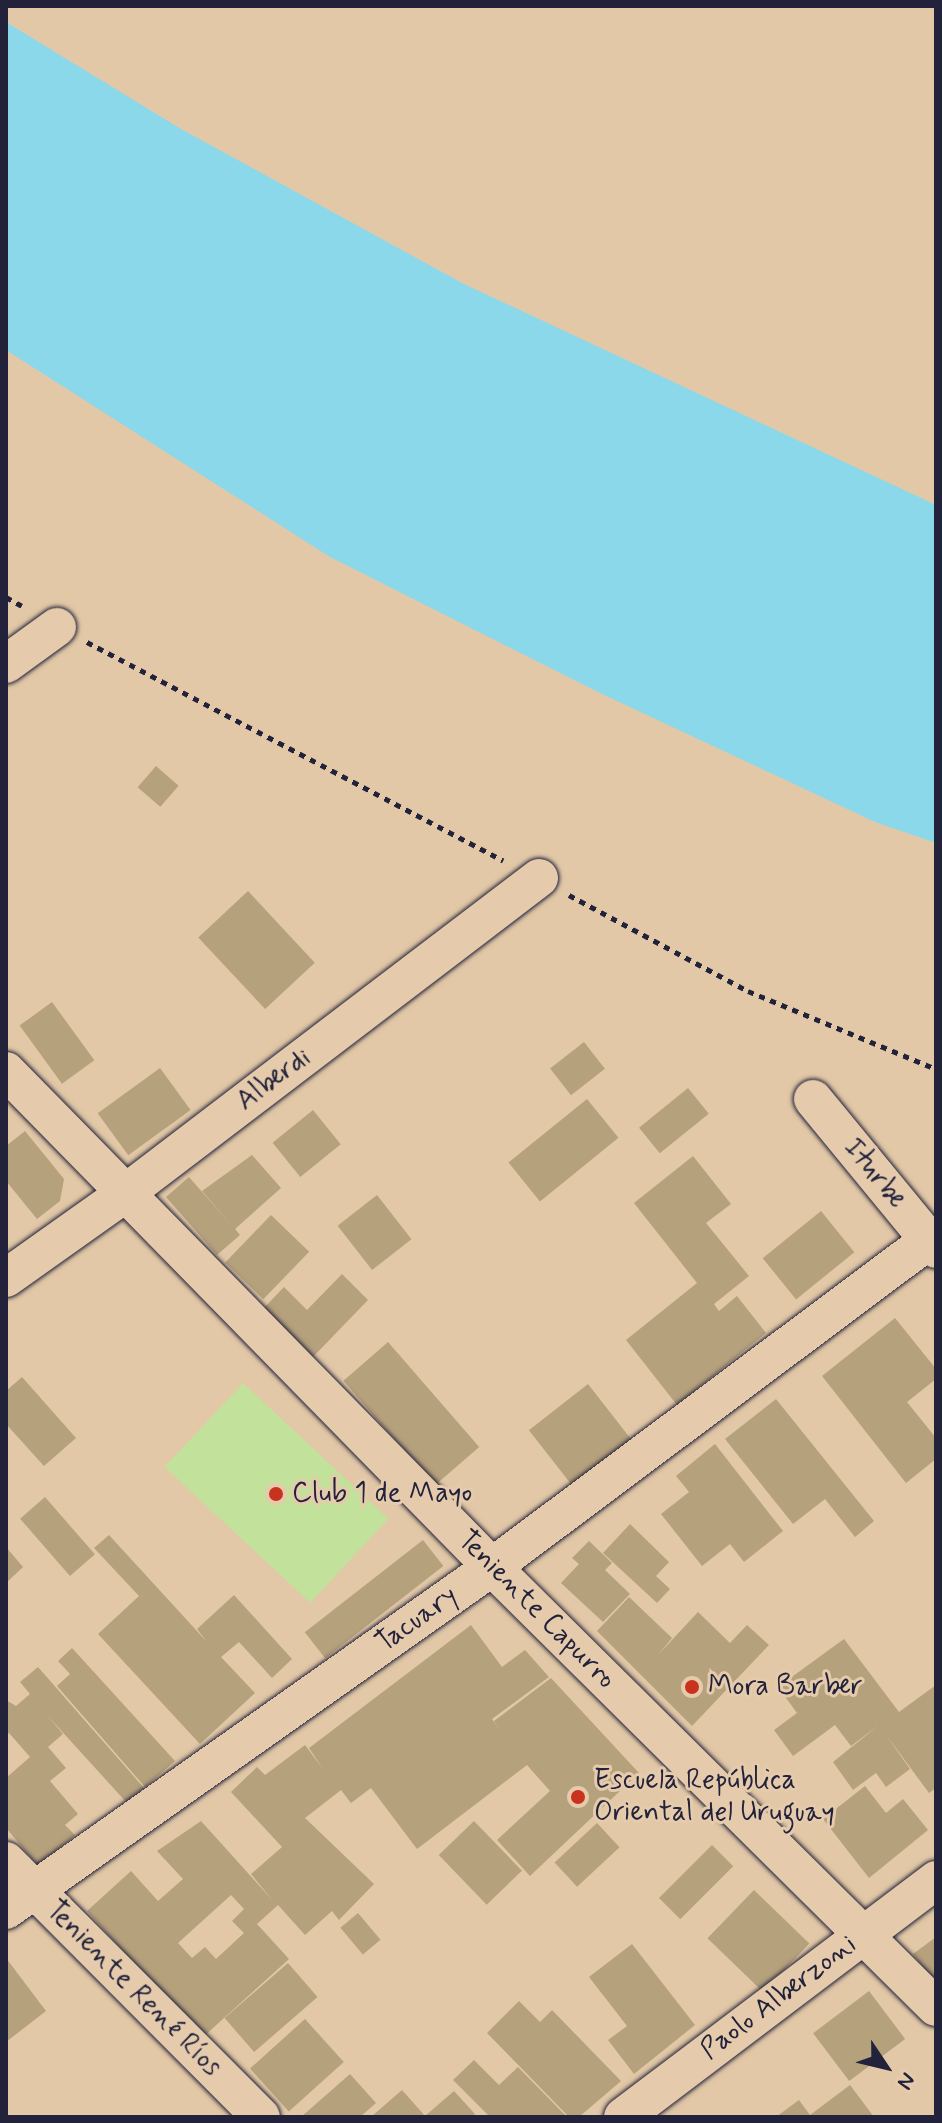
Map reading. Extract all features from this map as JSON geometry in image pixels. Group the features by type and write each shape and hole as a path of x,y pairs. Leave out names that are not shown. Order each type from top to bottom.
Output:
{"street":[{"path":"6,664 57,627"},
{"name":"Alberdi","path":"6,1278 123,1195 539,878"},
{"name":"Teniente Capurro","path":"6,1071 123,1195 492,1567 936,2007"},
{"name":"Iturbe","path":"813,1099 933,1242"},
{"name":"Tacuary","path":"20,1900 492,1567 933,1242"},
{"name":"Teniente René Ríos","path":"6,1861 20,1900 261,2117"},
{"name":"Paolo Alberzoni","path":"623,2117 936,1880"}],"path":[{"path":"6,597 57,627 539,878 748,991 936,1069"}],"green space":[{"name":"Club 1 de Mayo","path":"243,1383 389,1519 310,1603 165,1467"}],"water":[{"path":"6,22 181,129 464,284 936,505 936,843 875,822 600,693 330,557 6,350"}],"building":[{"path":"156,766 179,786 160,807 138,787"},
{"path":"248,891 315,963 265,1009 198,937"},
{"path":"52,1002 94,1060 62,1084 20,1026"},
{"path":"584,1042 605,1069 571,1095 550,1068"},
{"path":"160,1068 191,1110 128,1155 98,1113"},
{"path":"688,1088 709,1114 660,1153 639,1128"},
{"path":"587,1099 618,1138 540,1201 509,1163"},
{"path":"313,1110 341,1144 300,1177 273,1143"},
{"path":"25,1131 64,1179 60,1201 37,1219 6,1181 6,1146"},
{"path":"252,1155 281,1188 235,1229 240,1235 217,1255 166,1197 189,1177 232,1226 202,1191"},
{"path":"693,1156 731,1204 706,1223 749,1276 714,1304 719,1311 737,1296 766,1333 677,1405 626,1340 697,1283 634,1203"},
{"path":"377,1195 411,1239 372,1270 338,1226"},
{"path":"821,1211 854,1252 796,1299 763,1258"},
{"path":"271,1215 309,1252 263,1299 225,1262"},
{"path":"342,1274 368,1300 311,1359 262,1310 284,1287 307,1310"},
{"path":"895,1318 936,1369 936,1379 907,1402 936,1438 936,1459 906,1483 822,1376"},
{"path":"388,1342 479,1447 435,1486 343,1381"},
{"path":"22,1377 76,1438 44,1466 6,1424 6,1391"},
{"path":"588,1384 631,1439 572,1485 529,1430"},
{"path":"776,1399 874,1521 855,1537 825,1499 793,1524 725,1439"},
{"path":"715,1444 783,1531 744,1562 730,1544 702,1566 661,1514 689,1492 676,1476"},
{"path":"45,1497 95,1554 70,1576 20,1519"},
{"path":"630,1524 669,1562 656,1576 670,1589 657,1603 603,1553"},
{"path":"109,1535 207,1642 197,1629 234,1595 292,1659 272,1678 239,1642 221,1657 255,1693 200,1744 98,1634 139,1596 94,1548"},
{"path":"423,1540 443,1566 325,1658 305,1632"},
{"path":"589,1541 612,1563 605,1570 630,1594 603,1622 561,1583 579,1564 572,1558"},
{"path":"6,1547 23,1567 6,1583"},
{"path":"629,1597 672,1638 658,1655 698,1612 730,1643 747,1625 769,1645 692,1726 597,1631"},
{"path":"471,1625 502,1667 525,1650 549,1677 492,1719 499,1729 494,1721 551,1678 639,1773 530,1876 497,1840 550,1791 527,1765 417,1849 371,1788 351,1803 341,1790 305,1818 374,1884 339,1920 332,1911 305,1935 278,1905 257,1924 289,1959 202,2038 87,1911 131,1871 158,1901 183,1879 157,1851 201,1821 274,1902 251,1874 282,1847 231,1792 257,1767 265,1775 305,1745 323,1769 309,1748","holes":["231,1895 244,1909 232,1921 244,1933 216,1959 205,1947 192,1958 178,1943"]},
{"path":"844,1639 899,1712 936,1685 936,1788 929,1793 884,1732 910,1769 886,1787 876,1773 853,1790 833,1762 879,1725 851,1746 835,1725 793,1756 774,1730 797,1713 778,1687"},
{"path":"72,1648 175,1761 145,1787 57,1686 70,1674 58,1661"},
{"path":"38,1667 144,1788 127,1803 47,1715 63,1734 48,1747 66,1768 50,1781 78,1814 65,1825 75,1835 38,1866 6,1828 6,1778 30,1757 9,1733 6,1735 6,1700 16,1706 30,1694 20,1682"},
{"path":"865,1786 886,1813 903,1799 928,1830 869,1878 823,1819"},
{"path":"474,1821 522,1871 487,1905 439,1855"},
{"path":"597,1823 620,1847 577,1887 555,1863"},
{"path":"712,1845 733,1866 680,1919 659,1898"},
{"path":"754,1890 809,1943 763,1992 707,1938"},
{"path":"358,1913 380,1940 363,1955 340,1928"},
{"path":"936,1937 936,1984 913,1954"},
{"path":"632,1944 695,2025 634,2074 608,2040 627,2026 589,1977"},
{"path":"6,1958 46,2011 6,2042"},
{"path":"288,1963 318,1997 254,2052 225,2018"},
{"path":"869,1991 905,2039 849,2081 813,2033"},
{"path":"519,2001 540,2022 552,2010 621,2081 579,2117 569,2117 487,2033"},
{"path":"305,2019 344,2062 289,2112 250,2069"},
{"path":"474,2060 499,2085 518,2067 567,2117 490,2117 453,2080"},
{"path":"350,2074 376,2103 360,2117 301,2117"},
{"path":"850,2085 874,2117 776,2117 799,2100 810,2115"},
{"path":"402,2090 425,2116 454,2091 475,2114 471,2117 371,2117"}],"place":[{"name":"Club 1 de Mayo","path":"276,1494"},
{"name":"Mora Barber","path":"692,1687"},
{"name":"Escuela República Oriental del Uruguay","path":"578,1797"}]}
